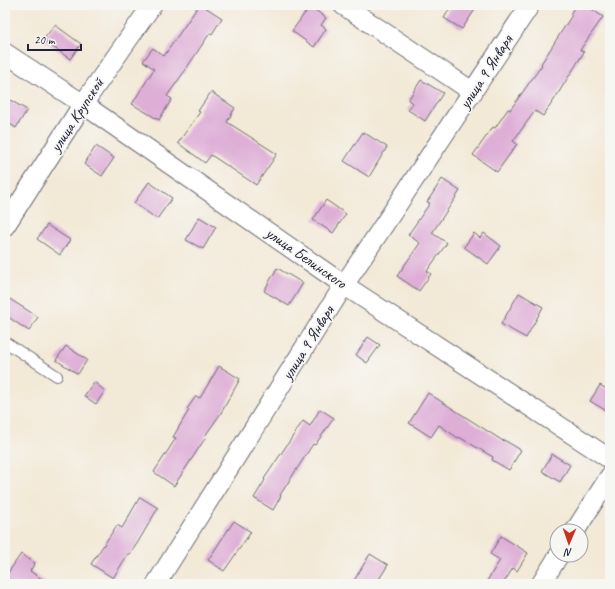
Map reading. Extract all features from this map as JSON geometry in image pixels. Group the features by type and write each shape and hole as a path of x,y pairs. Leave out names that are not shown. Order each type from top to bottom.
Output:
{"street":[{"name":"улица Крупской","path":"5,226 83,104 152,5"},
{"path":"343,5 473,92"},
{"name":"улица 9 Января","path":"156,584 344,285 530,5"},
{"name":"улица Белинского","path":"5,53 83,104 344,285 610,459"},
{"path":"580,523 610,476"},
{"path":"541,584 554,563"}],"lane":[{"path":"5,342 57,376"}],"building":[{"path":"199,5 202,5 222,18 167,96 172,99 159,120 132,104 154,69 143,61 153,48 164,56"},
{"path":"452,5 478,5 462,29 444,18"},
{"path":"576,5 586,5 603,17 580,50 584,52 554,100 543,116 535,111 513,141 517,144 497,172 473,155 493,127 495,128 508,109 510,110 542,65 541,64 572,15 570,14"},
{"path":"310,6 326,18 321,25 326,29 314,47 292,31"},
{"path":"55,25 81,44 70,59 43,40"},
{"path":"421,80 443,93 425,121 408,110 413,103 408,100"},
{"path":"211,92 235,108 227,122 277,154 256,185 211,155 205,163 178,143 200,112 198,111"},
{"path":"5,97 27,110 16,128 5,121"},
{"path":"363,132 387,147 369,177 344,161"},
{"path":"96,146 114,158 102,176 84,164"},
{"path":"442,179 460,191 432,233 447,243 427,271 431,274 419,291 397,276 420,243 408,235 430,203 427,202"},
{"path":"149,182 172,198 157,219 134,203"},
{"path":"326,200 346,214 333,233 313,220"},
{"path":"199,217 216,227 203,249 186,240"},
{"path":"47,225 70,240 60,255 37,239"},
{"path":"474,233 480,238 484,233 501,246 488,264 464,247"},
{"path":"277,268 303,283 289,306 264,291"},
{"path":"519,293 543,307 526,338 501,324"},
{"path":"5,296 38,317 29,331 5,315"},
{"path":"368,337 380,345 367,363 356,355"},
{"path":"66,346 87,360 78,374 56,360"},
{"path":"219,366 240,379 221,413 174,486 154,472 176,438 173,437 189,410 187,409 196,396 200,398"},
{"path":"94,382 105,391 96,404 84,396"},
{"path":"600,385 610,391 610,413 590,401"},
{"path":"428,393 503,441 504,440 521,450 509,470 492,460 493,457 459,437 458,438 439,425 431,437 409,423"},
{"path":"320,409 334,418 315,445 313,444 280,495 281,496 273,510 254,498 265,480 264,479 303,421 310,426"},
{"path":"552,454 570,465 560,482 542,471"},
{"path":"140,497 158,508 138,542 130,554 128,554 113,578 91,564 117,525 122,528"},
{"path":"234,521 251,532 224,571 208,560"},
{"path":"501,536 528,553 517,571 513,568 503,584 485,584 500,560 490,554"},
{"path":"21,554 35,563 30,571 49,584 5,584 5,577"},
{"path":"370,554 388,565 376,584 352,584"}]}
